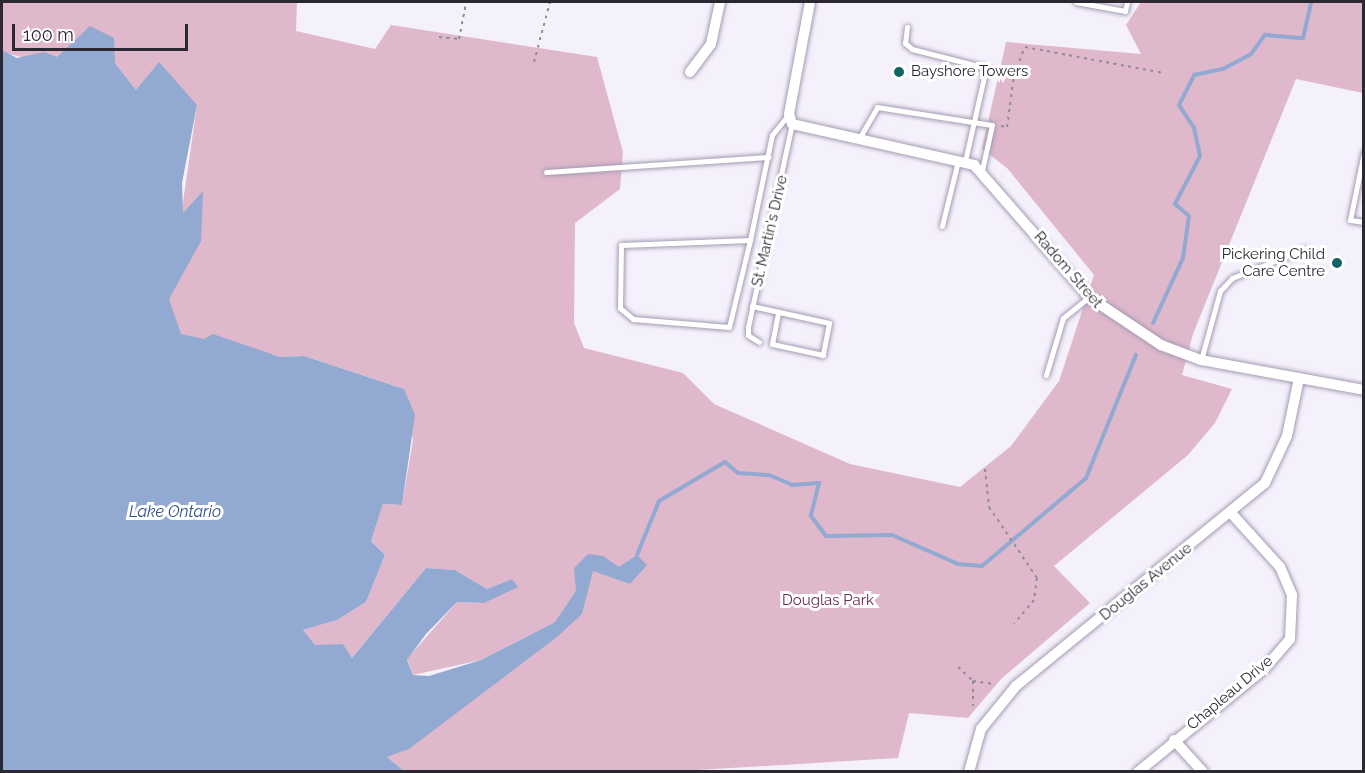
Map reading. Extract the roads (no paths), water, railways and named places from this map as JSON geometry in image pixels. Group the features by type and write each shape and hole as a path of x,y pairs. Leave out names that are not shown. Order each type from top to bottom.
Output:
{"street":[{"path":"690,72 711,44 720,2"},
{"name":"St. Martin's Drive","path":"790,119 810,2"},
{"name":"Radom Street","path":"790,119 962,160 982,170 1089,297 1131,329 1201,360 1364,390"},
{"name":"Douglas Avenue","path":"969,771 981,729 1016,686 1265,483 1279,458 1299,378"},
{"name":"Chapleau Drive","path":"1138,771 1265,668 1290,639 1292,596 1280,567 1231,513"},
{"path":"1174,740 1203,771"}],"lane":[{"path":"1076,2 1125,11 1127,2"},
{"path":"907,27 905,43 912,49 986,68 974,121 942,226"},
{"path":"860,137 877,107 992,125 982,170"},
{"name":"St. Martin's Drive","path":"750,240 621,245 620,308 633,319 729,327 750,240 772,135 790,119"},
{"name":"St. Martin's Drive","path":"759,342 748,334 752,306 793,142 790,119"},
{"path":"1364,152 1350,220 1364,222"},
{"path":"546,172 768,157"},
{"path":"1201,360 1220,291 1232,278 1305,249"},
{"path":"1046,375 1063,318 1089,297"},
{"path":"752,306 829,323 823,354 772,344 778,312"}],"water":[{"name":"Lake Ontario","path":"90,26 114,38 115,63 136,90 159,62 197,105 182,183 183,213 203,191 201,241 169,299 181,334 204,339 213,334 280,357 304,356 404,389 415,415 402,505 383,504 371,541 385,555 366,602 337,620 303,630 315,645 343,644 352,658 426,568 455,570 487,589 512,579 518,587 484,603 457,602 426,634 407,660 413,675 429,676 481,660 555,622 576,591 574,568 588,554 603,556 619,567 637,555 647,565 630,584 593,571 582,614 557,637 409,749 387,757 404,771 2,771 2,50 17,58 44,52 57,57"}],"waterway":[{"path":"1153,323 1183,258 1189,216 1175,204 1200,156 1194,128 1179,105 1194,75 1223,69 1251,54 1265,35 1303,38 1311,2"},
{"path":"637,555 659,501 725,462 738,473 769,475 792,485 819,483 811,516 826,536 892,535 958,564 982,566 1086,478 1136,355"}],"place":[{"name":"Bayshore Towers","path":"899,72"},
{"name":"Pickering Child Care Centre","path":"1337,263"}],"park label":[{"name":"Douglas Park","path":"828,601"}]}
